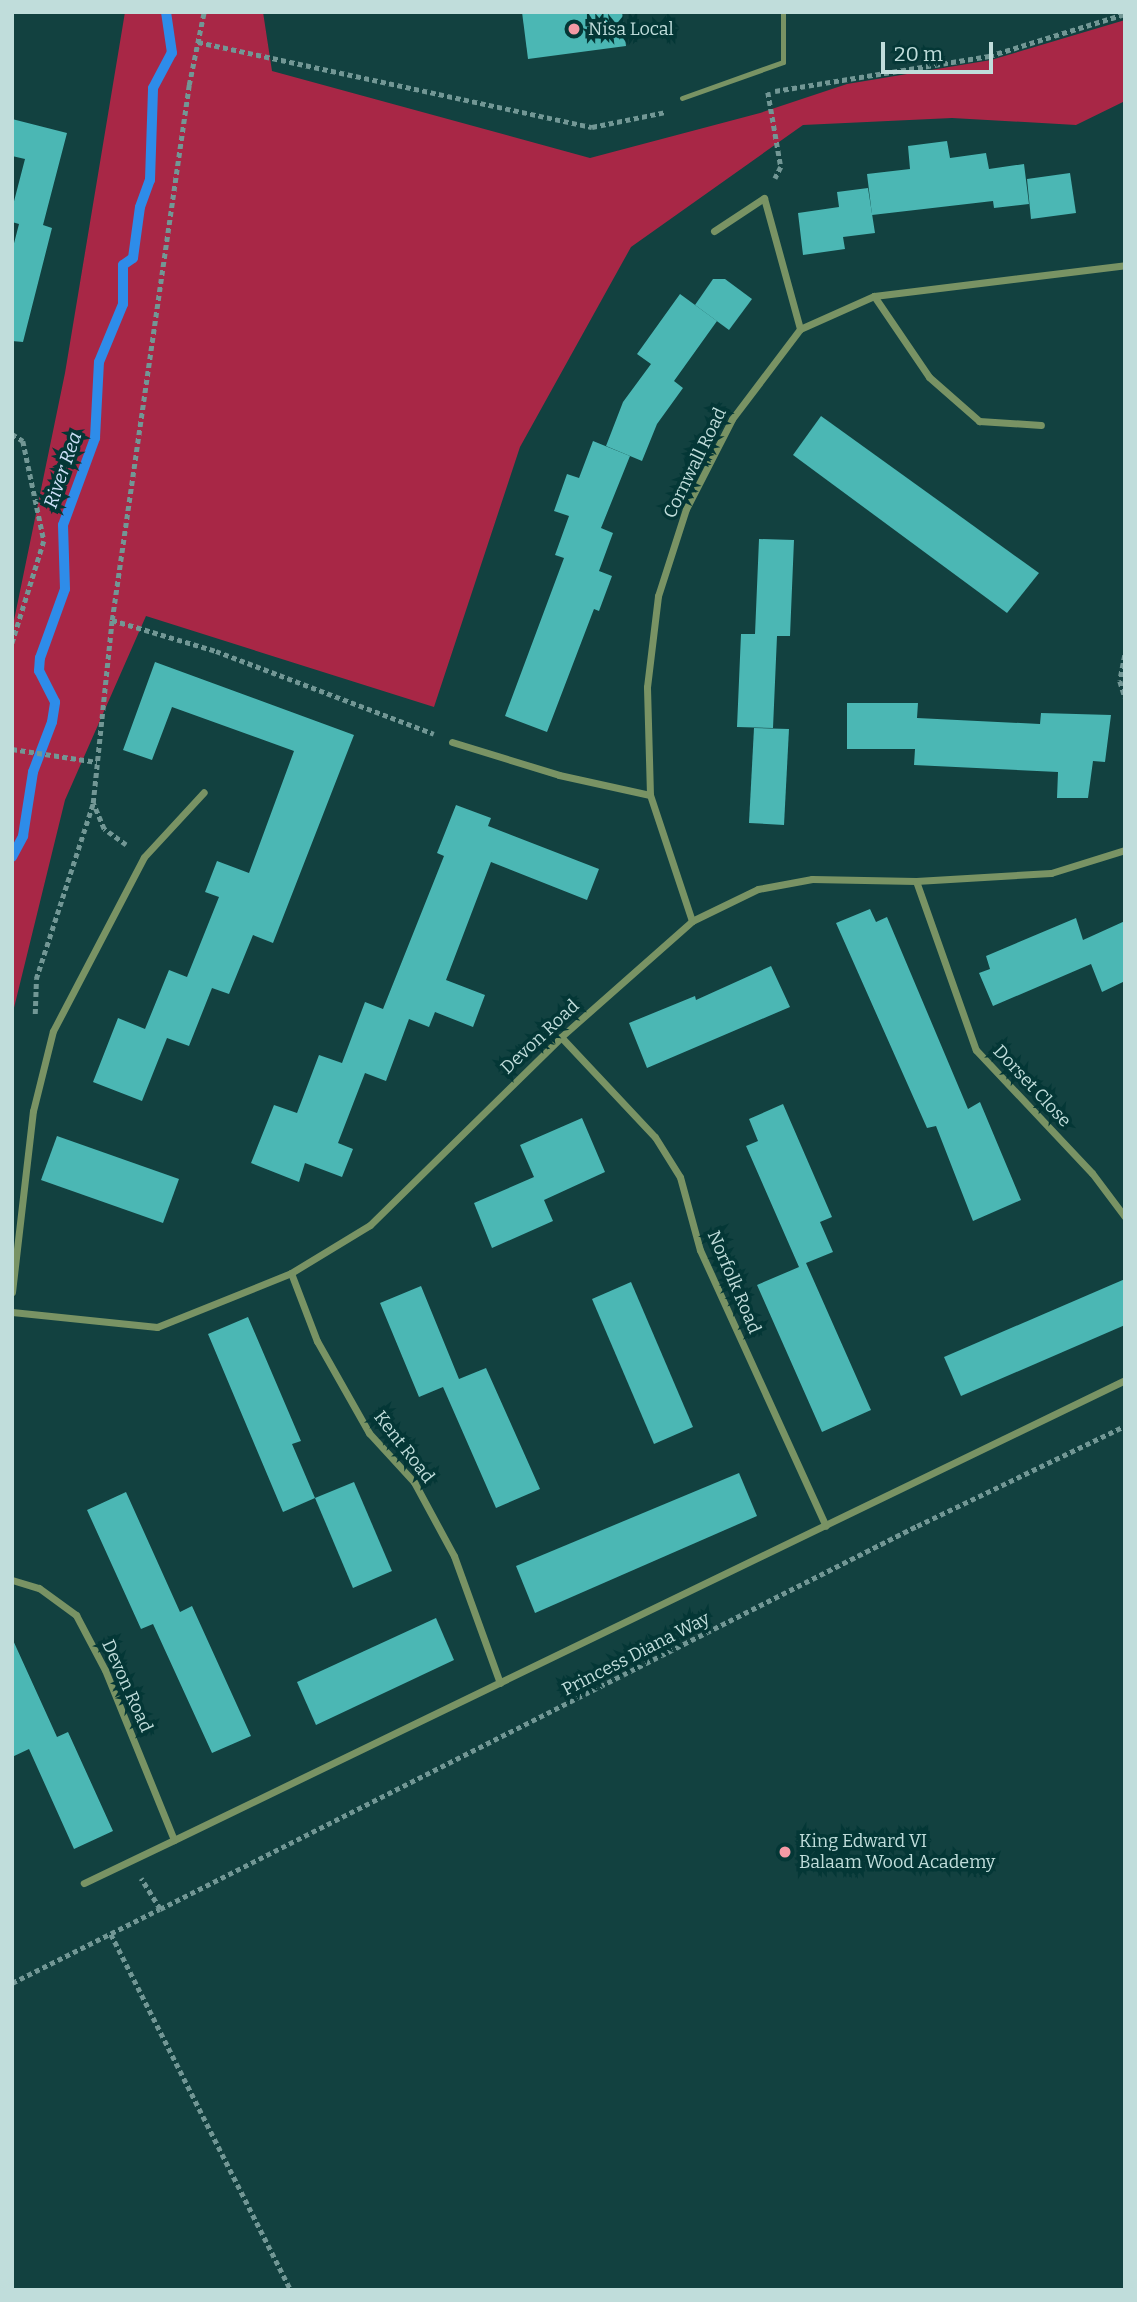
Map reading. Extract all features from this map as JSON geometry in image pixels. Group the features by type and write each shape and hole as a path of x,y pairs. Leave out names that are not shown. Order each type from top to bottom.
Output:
{"street":[{"path":"714,230 764,198 800,329"},
{"name":"Cornwall Road","path":"692,921 650,795 647,687 658,596 686,509 732,419 800,329 874,296 1125,265"},
{"path":"874,296 929,377 979,421 1041,425"},
{"path":"452,742 559,775 650,795"},
{"path":"12,1292 33,1111 53,1031 144,857 204,792"},
{"name":"Devon Road","path":"12,1312 157,1327 291,1273 370,1225 561,1037 692,921 758,889 812,879 916,881 1051,873 1125,850"},
{"name":"Dorset Close","path":"916,881 976,1050 1092,1173 1125,1217"},
{"name":"Norfolk Road","path":"561,1037 654,1137 680,1177 700,1250 827,1526"},
{"name":"Kent Road","path":"291,1273 317,1341 369,1433 414,1482 454,1556 500,1683"},
{"path":"84,1883 1125,1380"},
{"name":"Devon Road","path":"12,1580 39,1588 76,1615 104,1670 174,1840"}],"lane":[{"path":"682,98 783,62 783,12"}],"path":[{"path":"35,1019 36,979 93,803 112,620 204,12"},
{"path":"754,95 989,57 1125,15"},
{"path":"198,42 592,127 673,111"},
{"path":"764,198 781,167 768,92"},
{"path":"12,434 23,441 44,541 12,644"},
{"path":"112,620 216,652 395,716 452,742"},
{"path":"1125,655 1120,681 1125,697"},
{"path":"12,748 97,762"},
{"path":"93,803 104,829 144,857"},
{"name":"Princess Diana Way","path":"12,1983 918,1526 1125,1426"},
{"path":"131,1861 160,1909"},
{"path":"110,1934 291,2290"}],"shaded area":[{"path":"125,12 263,12 272,71 590,158 760,113 847,84 991,60 1125,20 1125,101 1076,125 952,118 803,125 631,247 520,447 434,707 146,616 65,800 12,1016 12,630 65,373"}],"building":[{"name":"Nisa Local","path":"522,12 622,12 626,46 528,59"},
{"path":"12,119 67,133 43,225 52,228 23,342 12,341 12,251 19,224 12,222 12,209 25,159 12,156"},
{"path":"947,141 950,158 986,153 989,169 1024,164 1029,204 994,208 993,201 872,215 867,174 910,169 908,146"},
{"path":"1070,173 1076,213 1031,219 1027,179"},
{"path":"868,188 875,233 843,237 845,249 803,255 798,213 839,207 837,192"},
{"path":"713,279 725,279 752,299 729,330 695,305"},
{"path":"680,294 717,321 674,381 683,388 657,424 642,461 606,446 623,402 651,364 637,354"},
{"path":"821,416 1039,573 1007,613 793,455"},
{"path":"593,441 630,456 601,528 613,533 599,571 612,576 599,611 594,609 547,732 505,716 564,558 555,555 569,516 554,511 567,474 579,478"},
{"path":"759,539 794,540 790,636 777,636 773,728 737,727 741,634 755,634"},
{"path":"155,662 354,735 273,943 253,935 229,994 212,988 189,1046 167,1038 142,1101 93,1082 118,1018 145,1029 169,970 187,977 219,897 205,892 217,861 249,873 294,751 172,707 152,760 123,750"},
{"path":"847,703 918,703 917,718 1040,724 1041,713 1111,715 1105,762 1093,761 1088,798 1057,798 1058,772 914,765 915,749 847,749"},
{"path":"754,728 789,729 784,825 749,823"},
{"path":"456,805 491,818 488,826 599,869 587,900 491,862 446,980 485,995 473,1027 435,1012 429,1027 409,1019 386,1081 365,1073 338,1143 353,1149 342,1177 305,1163 299,1182 251,1163 274,1105 297,1113 319,1055 342,1063 365,1002 383,1009 444,856 437,853"},
{"path":"870,909 876,922 887,917 968,1109 980,1102 1021,1200 973,1221 936,1126 927,1128 836,923"},
{"path":"1076,918 1083,940 1125,921 1125,981 1102,992 1091,964 993,1006 979,973 990,969 986,956"},
{"path":"771,966 790,1007 647,1068 629,1023 695,996 696,1000"},
{"path":"783,1104 832,1217 820,1222 833,1252 806,1263 871,1410 822,1432 757,1285 799,1267 746,1146 758,1141 749,1119"},
{"path":"582,1118 605,1172 544,1200 553,1221 492,1248 474,1203 534,1177 520,1145"},
{"path":"57,1136 179,1179 163,1223 41,1180"},
{"path":"1125,1279 1125,1325 961,1396 944,1357"},
{"path":"631,1282 693,1427 654,1444 592,1299"},
{"path":"421,1286 459,1379 486,1368 540,1489 496,1508 443,1387 419,1397 380,1303"},
{"path":"248,1317 301,1441 292,1444 315,1498 283,1512 208,1334"},
{"path":"739,1473 757,1516 535,1613 516,1566"},
{"path":"354,1482 392,1571 353,1588 315,1498"},
{"path":"126,1492 180,1612 192,1606 251,1736 212,1753 153,1624 141,1629 87,1510"},
{"path":"436,1618 454,1660 316,1725 297,1682"},
{"path":"12,1638 57,1737 68,1732 113,1831 74,1849 29,1749 12,1757"}],"waterway":[{"name":"River Rea","path":"12,857 23,836 33,772 52,722 55,702 39,671 40,658 65,589 63,525 95,438 99,362 123,304 123,265 133,258 140,207 150,180 153,88 172,53 166,12"}],"place":[{"name":"Nisa Local","path":"574,29"},
{"name":"King Edward VI Balaam Wood Academy","path":"785,1852"}]}
